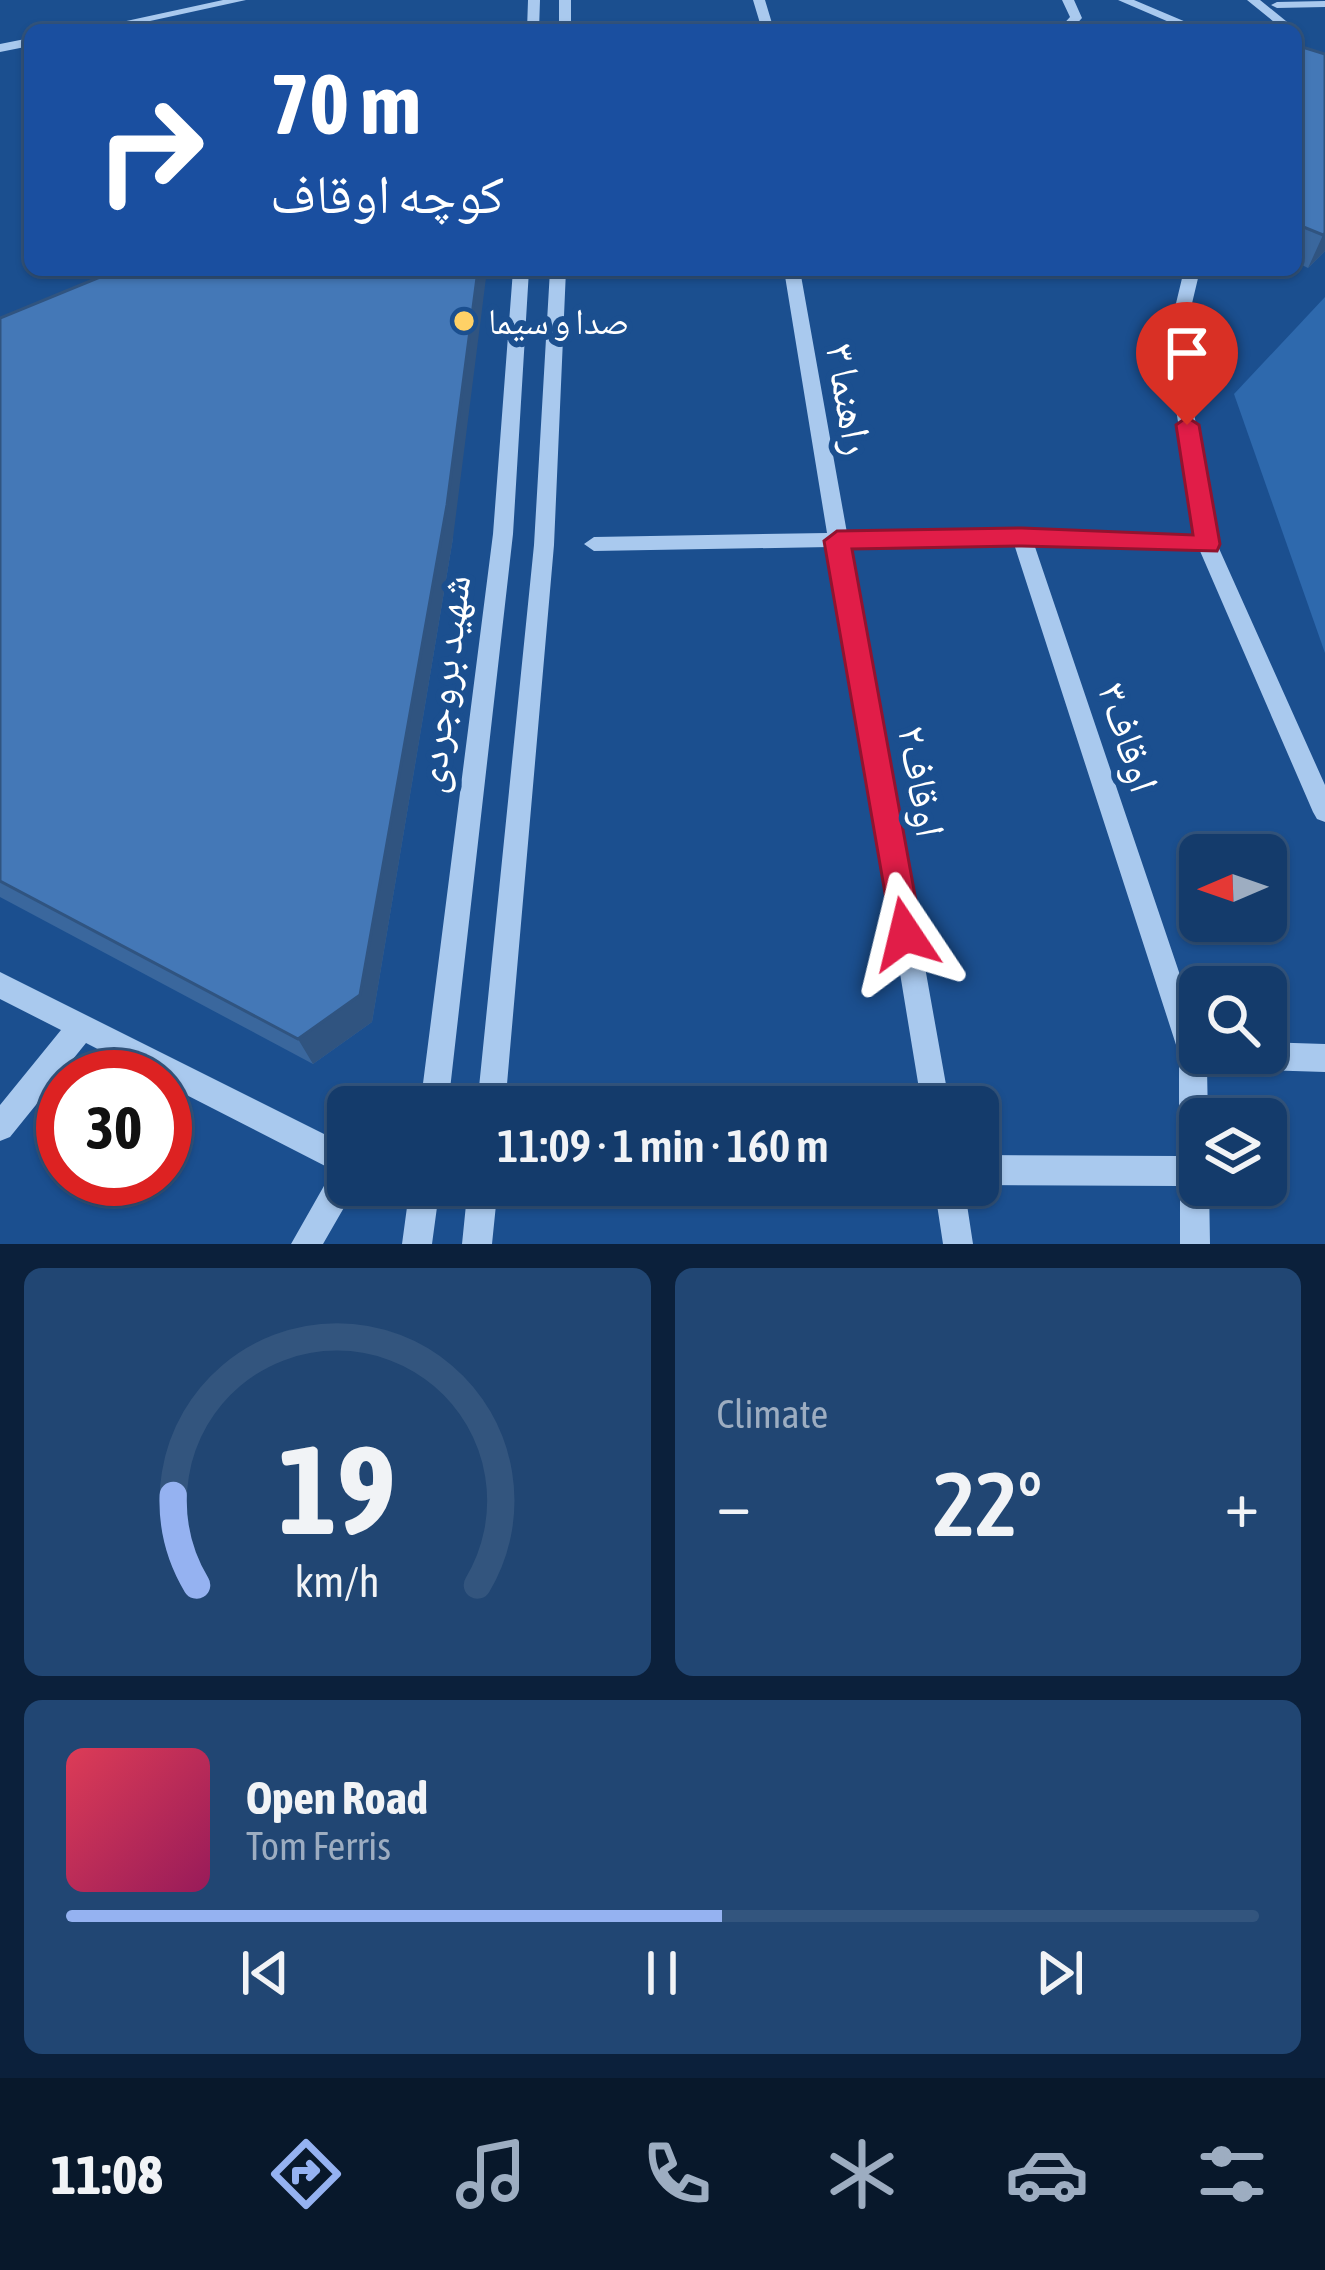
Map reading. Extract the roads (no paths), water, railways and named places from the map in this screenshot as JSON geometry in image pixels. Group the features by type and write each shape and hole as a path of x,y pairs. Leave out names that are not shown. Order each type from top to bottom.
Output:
{"street":[{"path":"138,0 148,19"},
{"path":"122,24 240,0"},
{"path":"1124,0 1186,24"},
{"path":"1252,0 1283,24"},
{"path":"1276,5 1325,4"},
{"name":"شهید بروجردی","path":"437,1086 503,534 521,276"},
{"name":"شهید بروجردی","path":"493,1086 544,545 558,276"},
{"name":"راهنما ۳","path":"793,276 837,541"},
{"path":"1191,276 1174,345 1208,544 1325,812"},
{"path":"594,544 1022,537 1208,544"},
{"name":"اوقاف۳","path":"1022,537 1179,1012"},
{"name":"اوقاف۲","path":"837,541 931,1086"},
{"path":"0,985 327,1151"},
{"path":"0,1127 82,1027"},
{"path":"1287,1057 1325,1058"},
{"path":"999,1170 1179,1172"},
{"path":"306,1244 328,1206"},
{"path":"417,1244 422,1206"},
{"path":"477,1244 481,1206"},
{"path":"952,1206 958,1244"},
{"name":"اوقاف۳","path":"1194,1206 1195,1244"}],"place":[{"name":"صدا و سیما","path":"464,321"}]}
